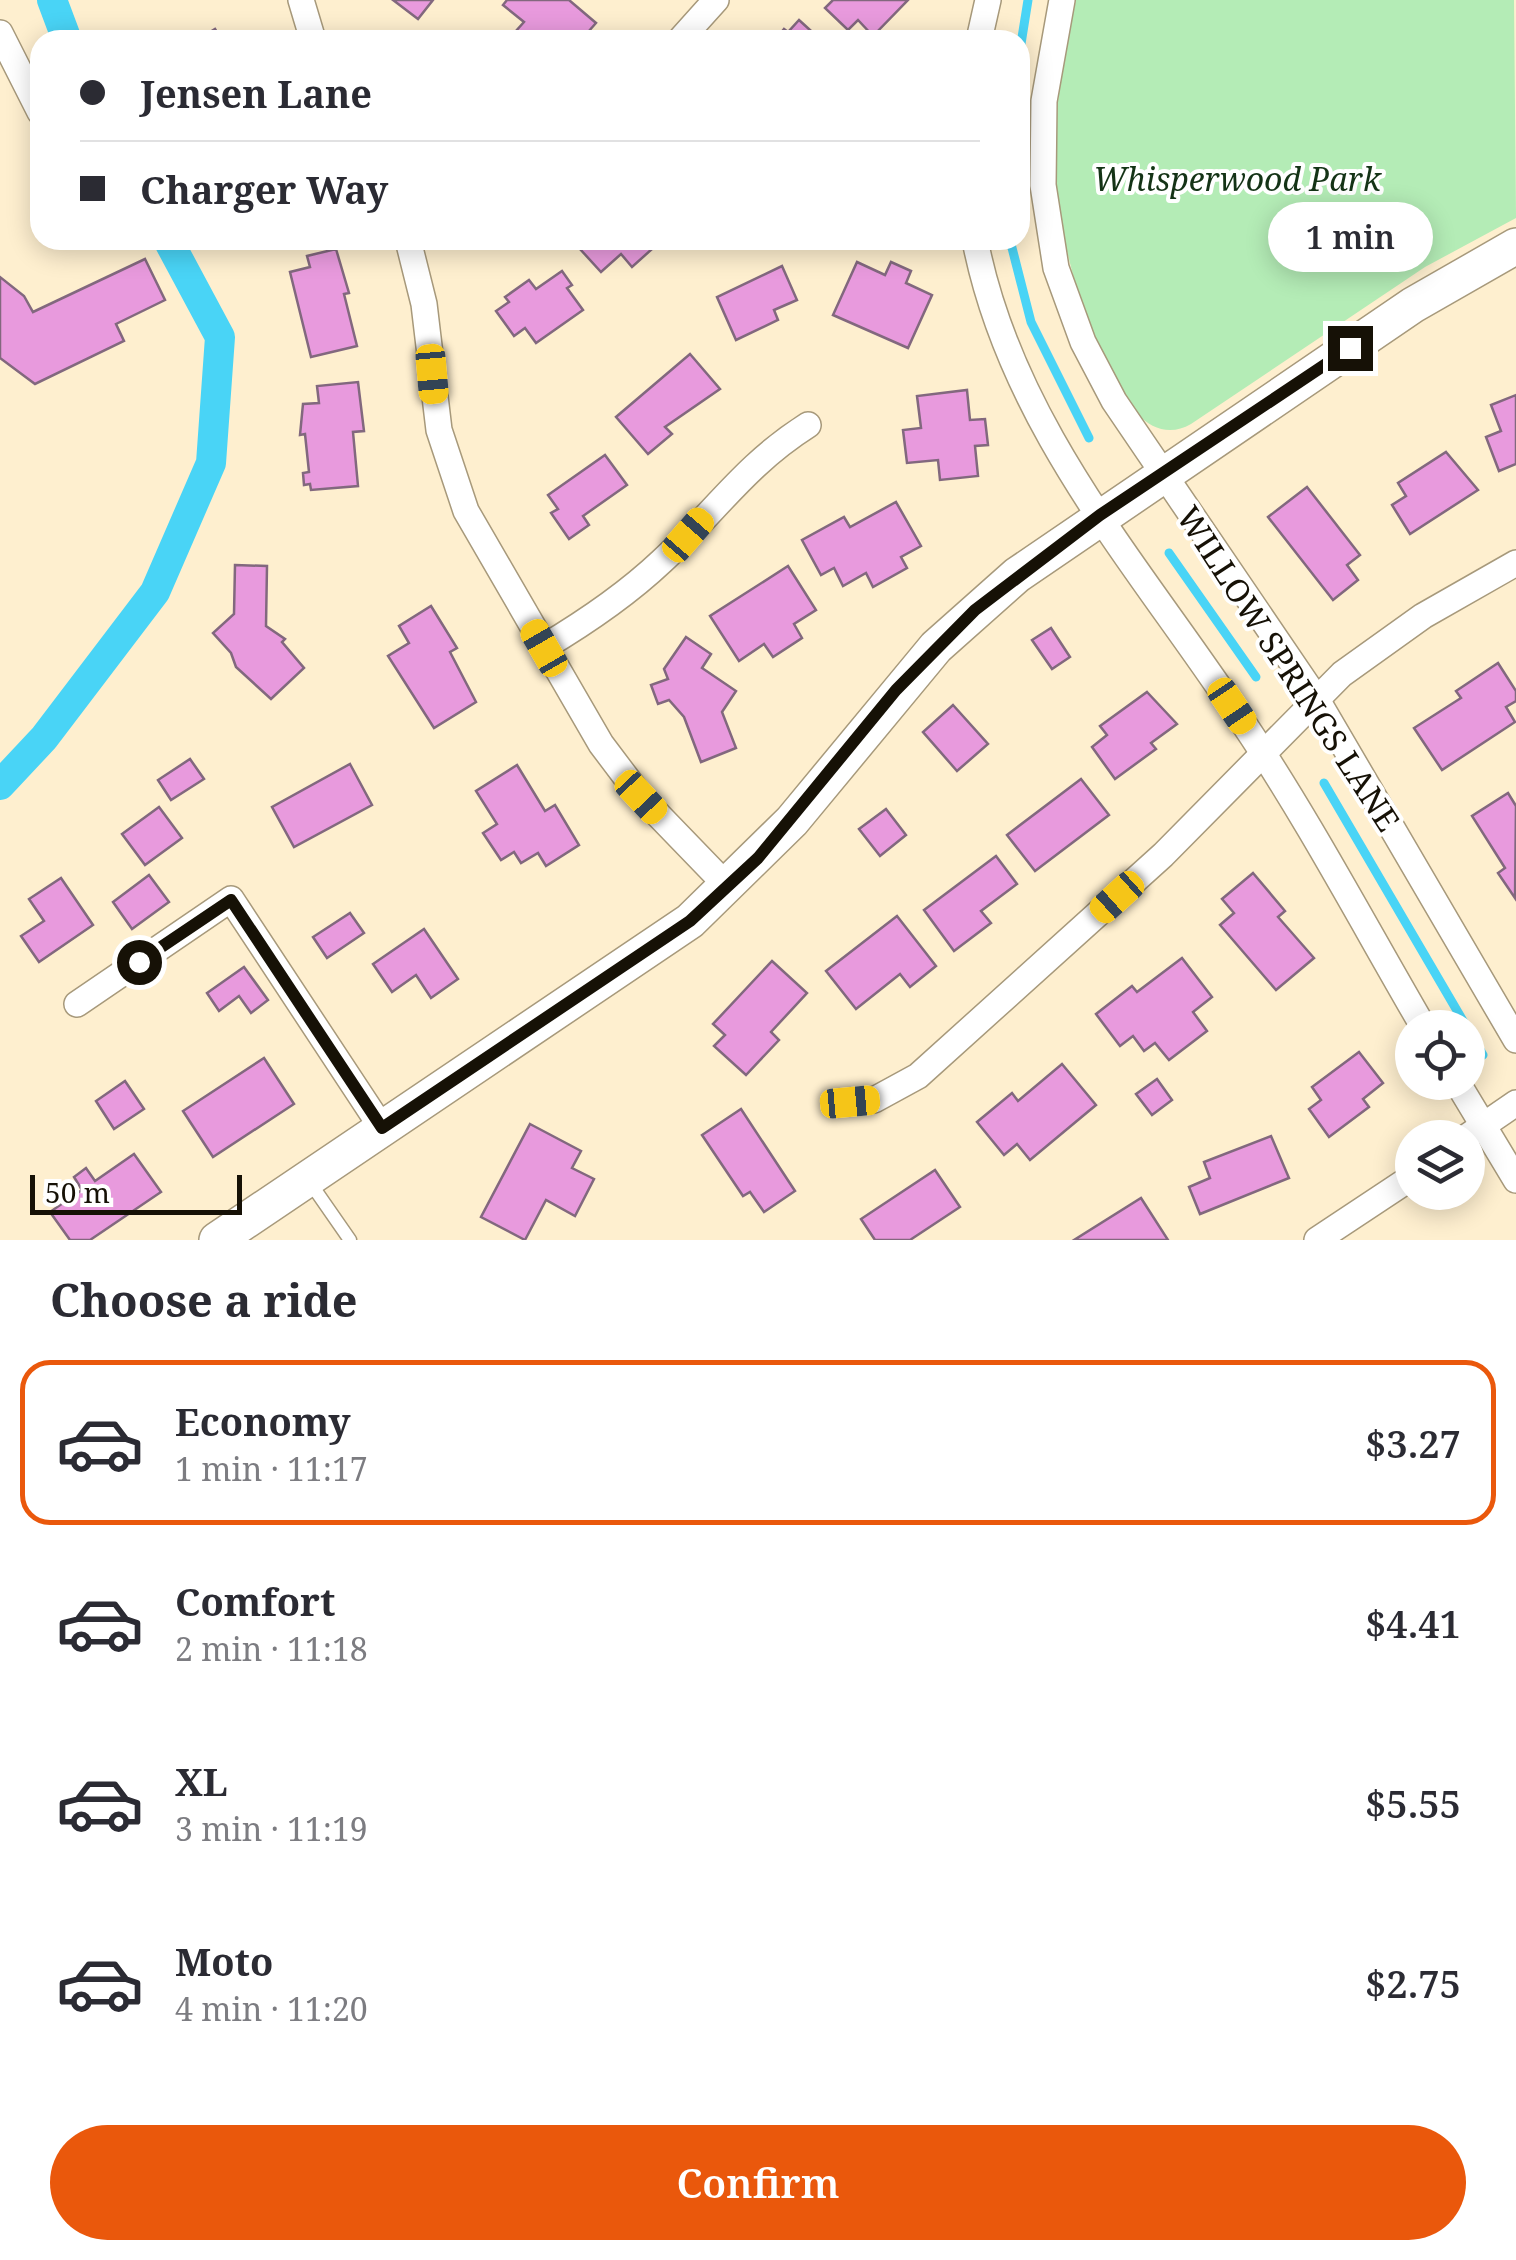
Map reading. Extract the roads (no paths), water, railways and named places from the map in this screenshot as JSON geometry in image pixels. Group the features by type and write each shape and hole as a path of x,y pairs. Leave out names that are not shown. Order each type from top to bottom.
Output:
{"street":[{"path":"300,0 309,30"},
{"path":"689,30 716,0"},
{"path":"981,30 988,0"},
{"name":"WILLOW SPRINGS LANE","path":"1062,0 1049,60 1042,143 1044,199 1056,268 1098,372 1316,698 1516,1040"},
{"path":"0,33 30,92"},
{"path":"217,1240 657,946 728,887 792,821 936,647 1060,544 1414,304 1516,246"},
{"path":"418,250 447,462 471,520 620,772 728,887"},
{"path":"977,250 984,285 1018,379 1052,444 1262,752 1413,1010"},
{"path":"544,648 629,590 675,548 740,476 808,424"},
{"path":"850,1102 874,1100 918,1076 1163,855 1316,698 1423,616 1516,563"},
{"path":"78,1004 231,900 382,1128"},
{"path":"1485,1124 1516,1102"},
{"path":"1485,1145 1516,1180"},
{"path":"1318,1240 1395,1188"}],"lane":[{"path":"308,1179 350,1240"}],"waterway":[{"path":"52,0 63,30"},
{"path":"1023,30 1028,0"},
{"path":"0,785 44,738 155,592 211,463 220,337 173,250"},
{"path":"1013,250 1031,322 1089,438"},
{"path":"1169,553 1256,677"},
{"path":"1324,783 1457,1010"}],"park label":[{"name":"Whisperwood Park","path":"1237,178"}]}
